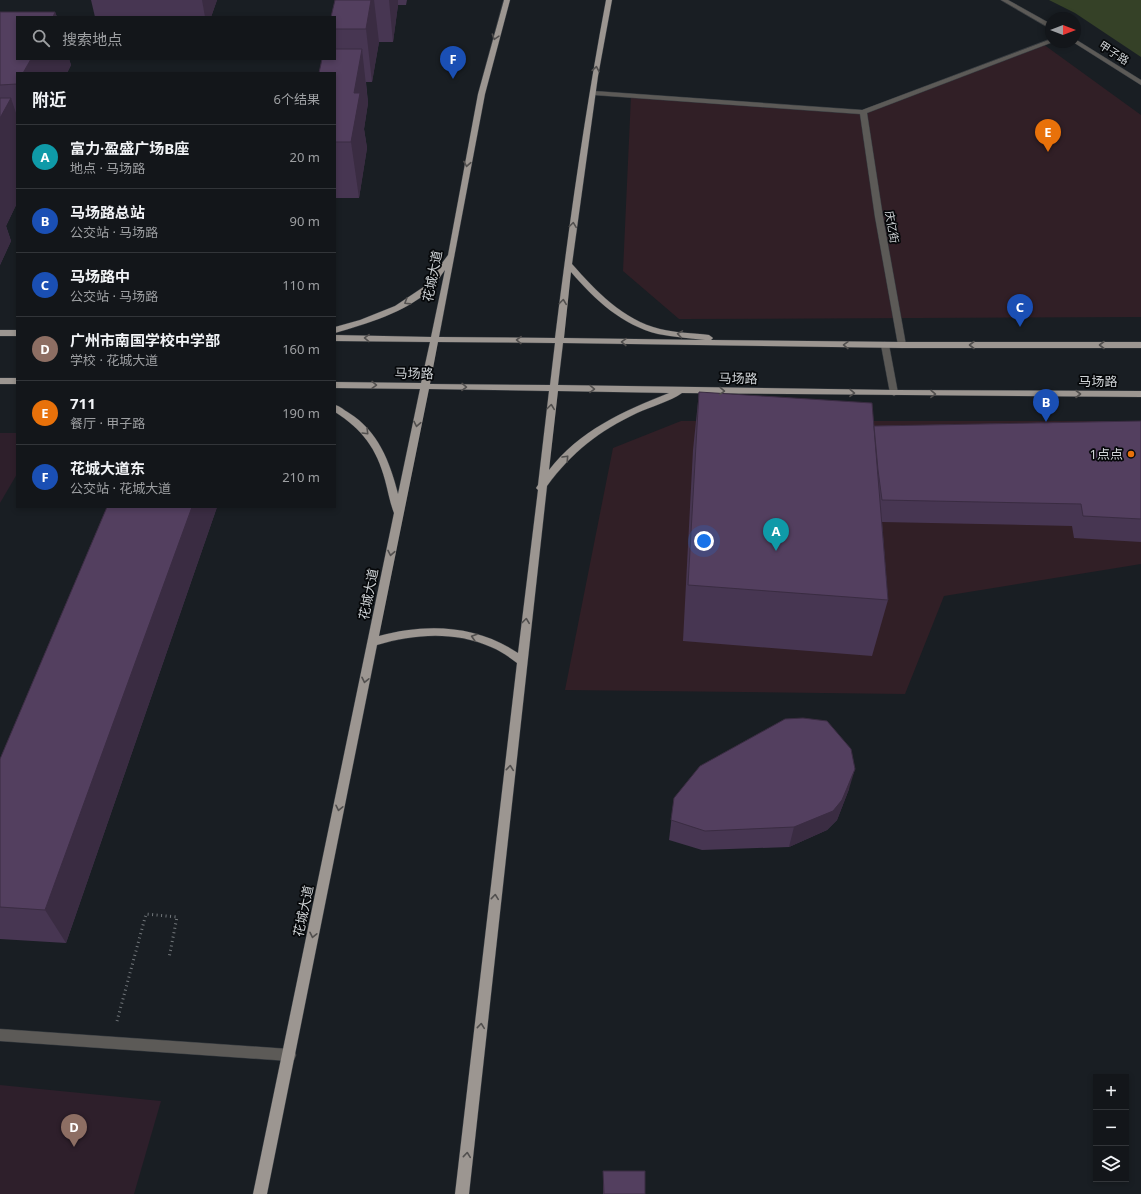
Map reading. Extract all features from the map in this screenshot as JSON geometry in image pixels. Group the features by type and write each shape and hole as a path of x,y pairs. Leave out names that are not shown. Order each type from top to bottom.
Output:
{"main road":[{"name":"花城大道","path":"260,1194 452,254 483,80 507,0"},
{"path":"462,1194 558,341 595,76 609,0"},
{"path":"336,330 363,322 398,308 428,288 452,254"},
{"path":"568,264 593,293 625,317 652,329 747,344"},
{"path":"0,333 16,334"},
{"path":"336,338 902,346 1141,345"},
{"path":"0,381 16,381"},
{"name":"马场路","path":"336,385 894,393 1141,394"},
{"path":"541,488 566,456 600,429 632,410 683,390"},
{"path":"336,409 348,415 370,435 386,462 399,515"},
{"path":"373,642 398,635 425,631 458,632 496,644 522,660"}],"street":[{"path":"1004,0 1045,24"},
{"path":"594,93 863,112 1045,43"},
{"name":"甲子路","path":"1081,45 1141,83"},
{"name":"庆亿街","path":"863,112 878,217 902,346"},
{"path":"885,345 894,393"},
{"path":"0,1035 289,1055"}],"path":[{"path":"111,1043 146,914 177,917 169,958"}],"shaded area":[{"path":"1043,44 1045,48 1049,48 1141,115 1141,317 679,319 623,271 631,96 863,112"},
{"path":"681,421 1141,421 1141,564 944,596 905,694 565,690 613,448"},
{"path":"0,433 16,433 16,476 0,503"},
{"path":"0,1085 161,1101 134,1194 0,1194"}],"green space":[{"path":"1049,0 1141,0 1141,57 1081,17 1081,12 1073,12"}],"building":[{"path":"335,0 371,0 366,29 336,29 336,16 331,16"},
{"path":"0,12 55,12 53,16 16,16 16,60 30,60 24,72 16,72 16,84 0,85"},
{"path":"336,49 362,49 354,93 360,93 351,142 336,142 336,72 319,72 322,60 336,60"},
{"path":"0,98 11,98 0,118"},
{"path":"699,392 872,403 888,600 688,585"},
{"path":"1141,421 1141,519 1083,516 1081,504 882,500 874,426"},
{"path":"107,508 192,508 45,910 0,907 0,759"},
{"path":"803,718 827,721 851,749 855,769 842,800 833,811 794,827 705,831 671,820 674,798 700,766 785,719"},
{"path":"603,1171 645,1171 645,1194 604,1194"}],"place":[{"name":"花城大道东","path":"453,79"},
{"name":"711","path":"1048,152"},
{"name":"马场路中","path":"1020,327"},
{"name":"马场路总站","path":"1046,422"},
{"name":"1点点","path":"1131,454"},
{"name":"富力·盈盛广场B座","path":"776,551"},
{"name":"广州市南国学校中学部","path":"74,1147"}]}
